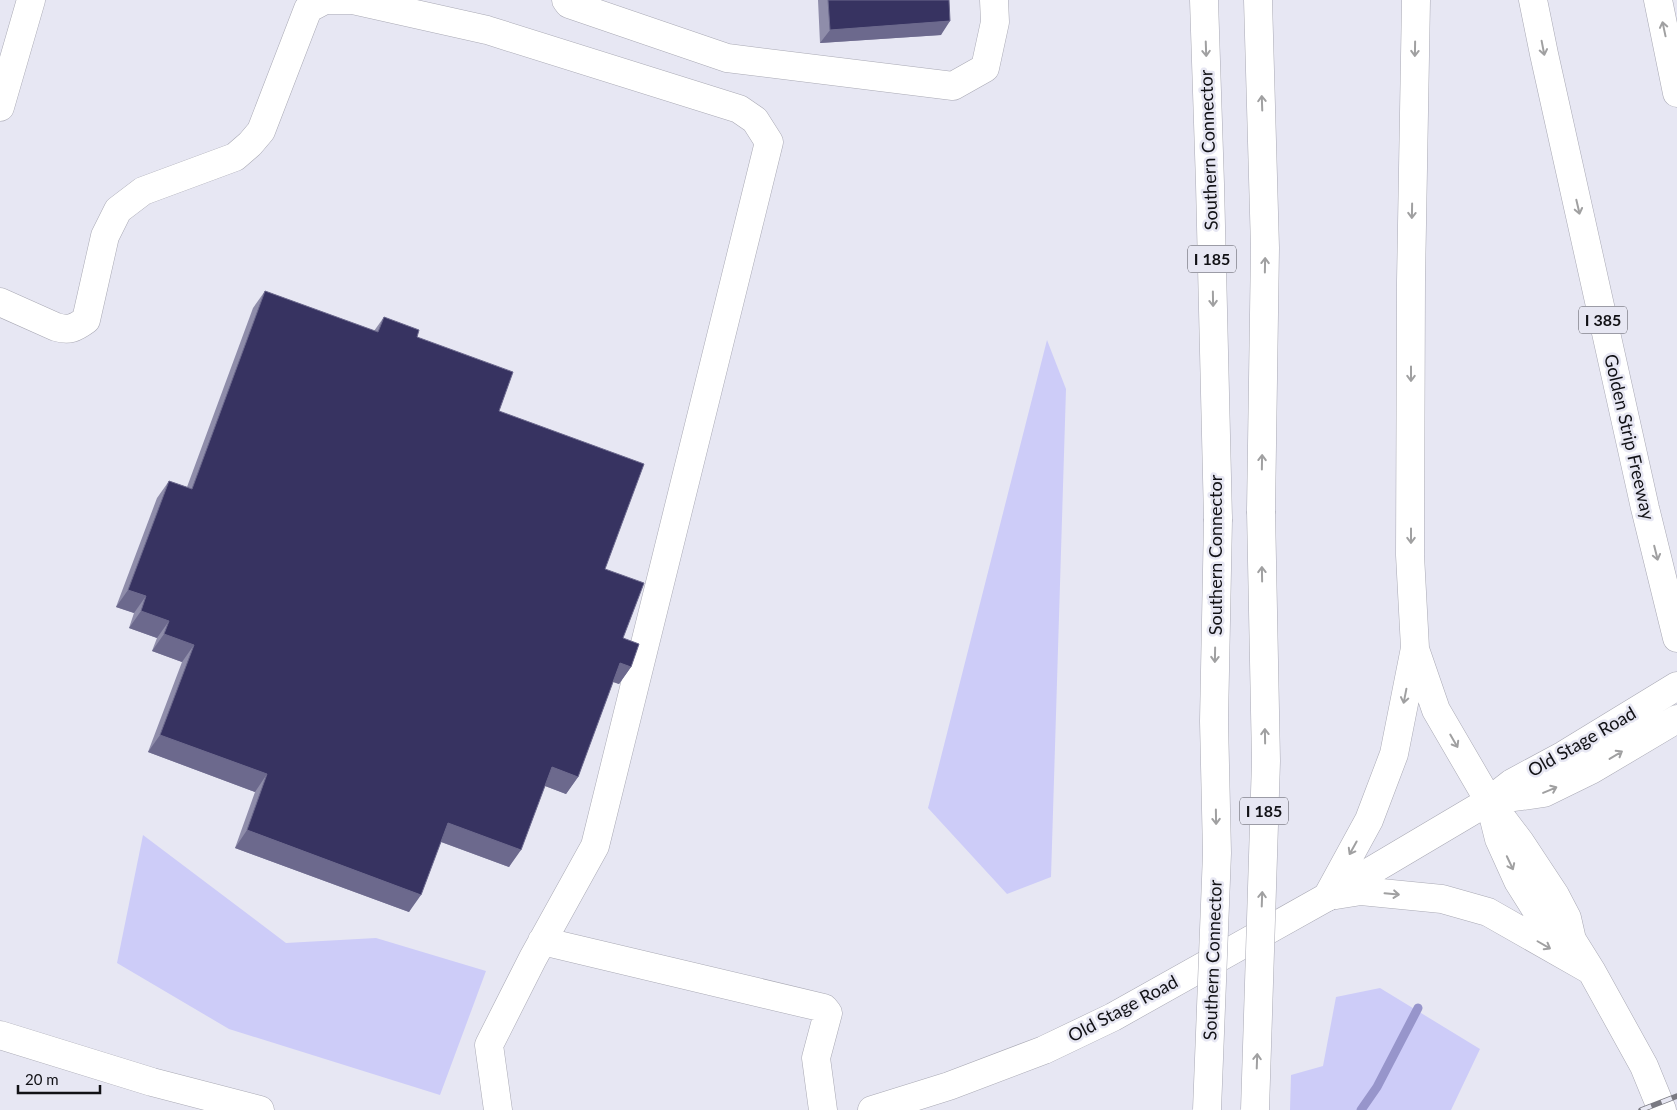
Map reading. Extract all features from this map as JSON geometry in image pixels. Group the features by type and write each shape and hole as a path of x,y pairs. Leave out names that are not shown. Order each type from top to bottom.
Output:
{"main road":[{"path":"0,108 10,37 31,0"},
{"path":"0,302 56,328 66,330 86,320 104,236 118,210 142,191 235,157 250,144 261,131 308,9 327,0 353,0 487,30 738,109 755,120 769,142 595,846 542,941 489,1045 498,1110"},
{"path":"566,0 569,4 727,58 953,86 986,68 995,22 994,0"},
{"name":"Southern Connector","path":"1204,0 1218,519 1214,721 1217,853 1207,1110"},
{"name":"I 185","path":"1255,1110 1266,760 1262,511 1265,248 1258,0"},
{"path":"1327,897 1369,820 1394,754 1415,648 1410,555 1410,496 1411,281 1416,0"},
{"name":"Golden Strip Freeway","path":"1533,0 1643,498 1677,638"},
{"path":"1658,0 1677,93"},
{"path":"1415,648 1436,710 1489,800 1498,839 1518,881 1545,924 1572,940 1644,1066 1662,1110"},
{"name":"Old Stage Road","path":"872,1110 950,1086 1044,1050 1113,1016 1327,897 1489,800 1544,793 1569,767 1677,686"},
{"name":"Old Stage Road","path":"1569,767 1677,719"},
{"path":"1327,897 1361,891 1442,899 1478,909 1488,912 1592,972"},
{"path":"542,941 824,1008 828,1013 816,1058 823,1110"},
{"path":"0,1035 152,1082 260,1110"}],"shaded area":[{"path":"1047,340 1066,389 1051,877 1007,894 928,808"},
{"path":"143,835 286,943 376,938 486,971 440,1095 229,1029 117,963"},
{"path":"1380,988 1480,1049 1451,1110 1290,1110 1291,1075 1323,1066 1336,997"}],"building":[{"path":"828,0 949,0 950,21 830,30"},
{"path":"265,291 378,332 384,317 419,330 417,337 513,372 499,411 644,464 605,569 644,583 623,638 639,644 631,667 620,663 578,777 552,767 521,850 448,823 421,895 247,830 267,774 160,735 194,645 164,634 169,621 141,611 146,596 128,590 169,481 192,489"}],"waterway":[{"path":"1361,1110 1377,1087 1418,1008"}],"railway":[{"path":"1641,1110 1677,1096"}]}
